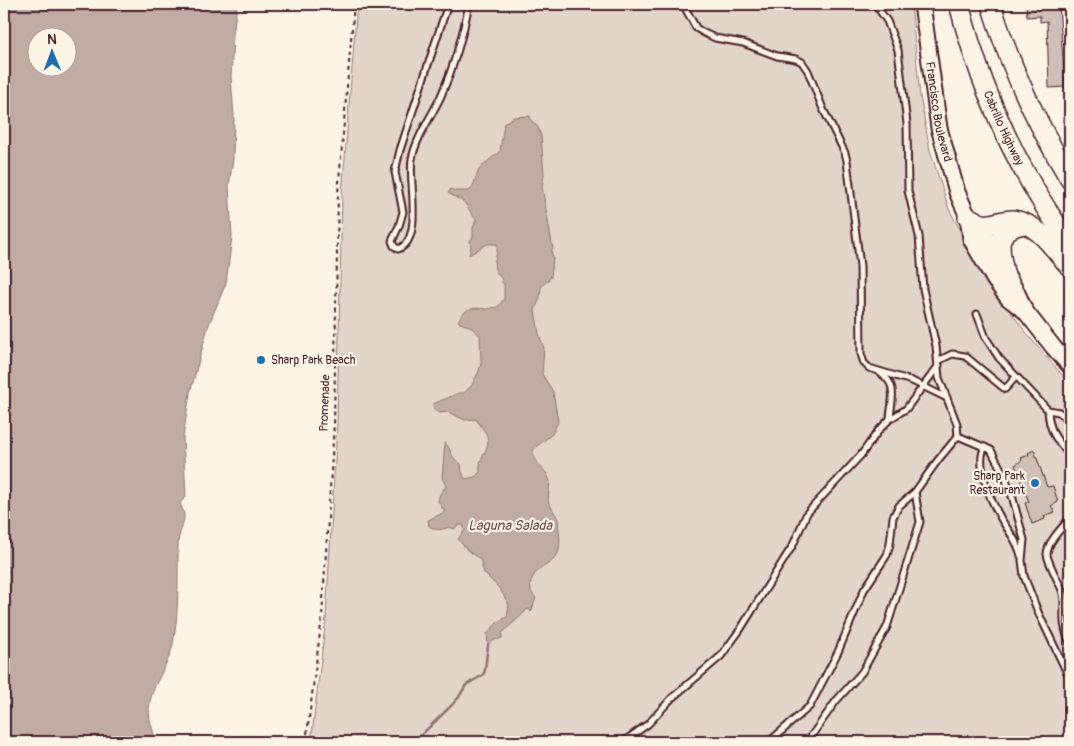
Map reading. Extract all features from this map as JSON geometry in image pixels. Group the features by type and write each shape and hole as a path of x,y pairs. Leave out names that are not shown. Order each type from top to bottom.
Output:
{"highway":[{"name":"Cabrillo Highway","path":"959,4 980,73 1007,139 1033,187 1070,244"},
{"path":"991,4 1004,44 1036,116 1070,179"},
{"path":"1005,4 1013,64"},
{"path":"968,217 980,223 988,224 1014,220 1032,227 1070,267"},
{"path":"1004,272 1000,242 1004,232 1013,226 1025,224"}],"street":[{"name":"Francisco Boulevard","path":"922,4 939,128 957,192 968,217 971,239 994,279 1008,298 1025,311 1070,366"},
{"name":"Francisco Boulevard","path":"968,217 983,232 1004,272 1018,293 1025,311"},
{"path":"1054,348 1070,358"}],"lane":[{"path":"448,4 406,130 395,172 403,212 392,241 398,249 407,243 412,230 414,210 411,172 413,155 442,94 456,57 468,4"},
{"path":"683,4 696,28 704,33 802,62 808,71 823,109 845,153 860,266 860,354 864,363 869,368 898,376 924,386 947,398"},
{"path":"770,742 810,706 838,652 864,590 887,555 893,517 899,506 915,492 958,436 957,424 939,378 938,363 923,289 919,236 908,191 907,124 898,50 887,21 875,4"},
{"path":"976,314 986,338 999,358 1048,410 1059,412 1070,422"},
{"path":"623,742 648,724 672,698 721,656 740,630 793,545 807,513 861,454 879,430 906,409 924,386 938,363 952,354 965,356 1005,389 1016,377"},
{"path":"877,371 887,377 891,383 890,420"},
{"path":"1048,410 1049,424 1058,442 1070,455"},
{"path":"958,436 991,450 996,459 1013,499 1024,540 1022,560 1024,576 1033,600 1070,679"},
{"path":"985,447 981,456 985,478 997,512 1014,538 1022,560"},
{"path":"807,742 836,700 862,672 887,627 920,522 915,492"},
{"path":"1070,518 1054,539 1047,551 1047,557 1062,591 1066,608 1063,620 1070,644"}],"path":[{"name":"Promenade","path":"306,742 322,617 334,423 338,194 354,4"}],"shaded area":[{"path":"357,4 911,4 920,96 930,150 949,209 975,258 1000,298 1032,340 1070,384 1070,742 311,742 326,618 337,423 342,194"}],"water":[{"path":"4,4 237,4 231,77 234,116 233,158 229,186 232,237 226,283 208,327 190,393 183,437 186,497 180,503 184,517 178,544 176,620 171,652 150,701 149,714 155,742 4,742"},
{"name":"Laguna Salada","path":"530,116 531,120 538,127 541,136 544,175 542,187 553,249 551,250 553,258 551,277 541,287 540,298 535,310 539,334 544,348 542,374 553,392 558,422 552,434 536,447 533,454 550,481 548,501 558,518 560,545 558,553 552,561 535,574 531,580 531,592 536,598 531,612 529,609 526,610 502,633 502,638 492,641 488,645 487,634 499,621 507,617 509,605 500,589 484,573 480,559 468,551 458,539 465,530 463,525 459,525 454,529 449,527 437,529 429,526 428,520 445,512 438,501 440,494 446,486 442,478 445,443 452,456 461,464 465,479 475,477 480,472 480,462 488,445 487,435 476,419 465,420 448,412 440,413 434,410 433,404 459,393 464,393 472,385 479,371 481,363 480,335 469,326 458,321 463,313 470,309 498,307 504,299 504,284 501,282 502,279 494,266 497,244 487,244 469,255 470,240 473,238 473,228 476,220 464,202 448,193 451,189 455,191 469,191 473,187 479,170 500,151 504,123 514,117"}],"building":[{"path":"1026,4 1059,4 1065,87 1049,88 1047,21 1040,22 1040,16 1027,17"},
{"path":"1034,450 1047,487 1053,486 1058,502 1051,506 1055,512 1044,516 1045,519 1032,524 1025,503 1029,502 1015,465 1022,460 1021,458 1029,455 1028,453"}],"waterway":[{"path":"414,742 452,705 466,685 483,675 488,645"}],"place":[{"name":"Sharp Park Beach","path":"261,360"},
{"name":"Sharp Park Restaurant","path":"1035,483"}]}
